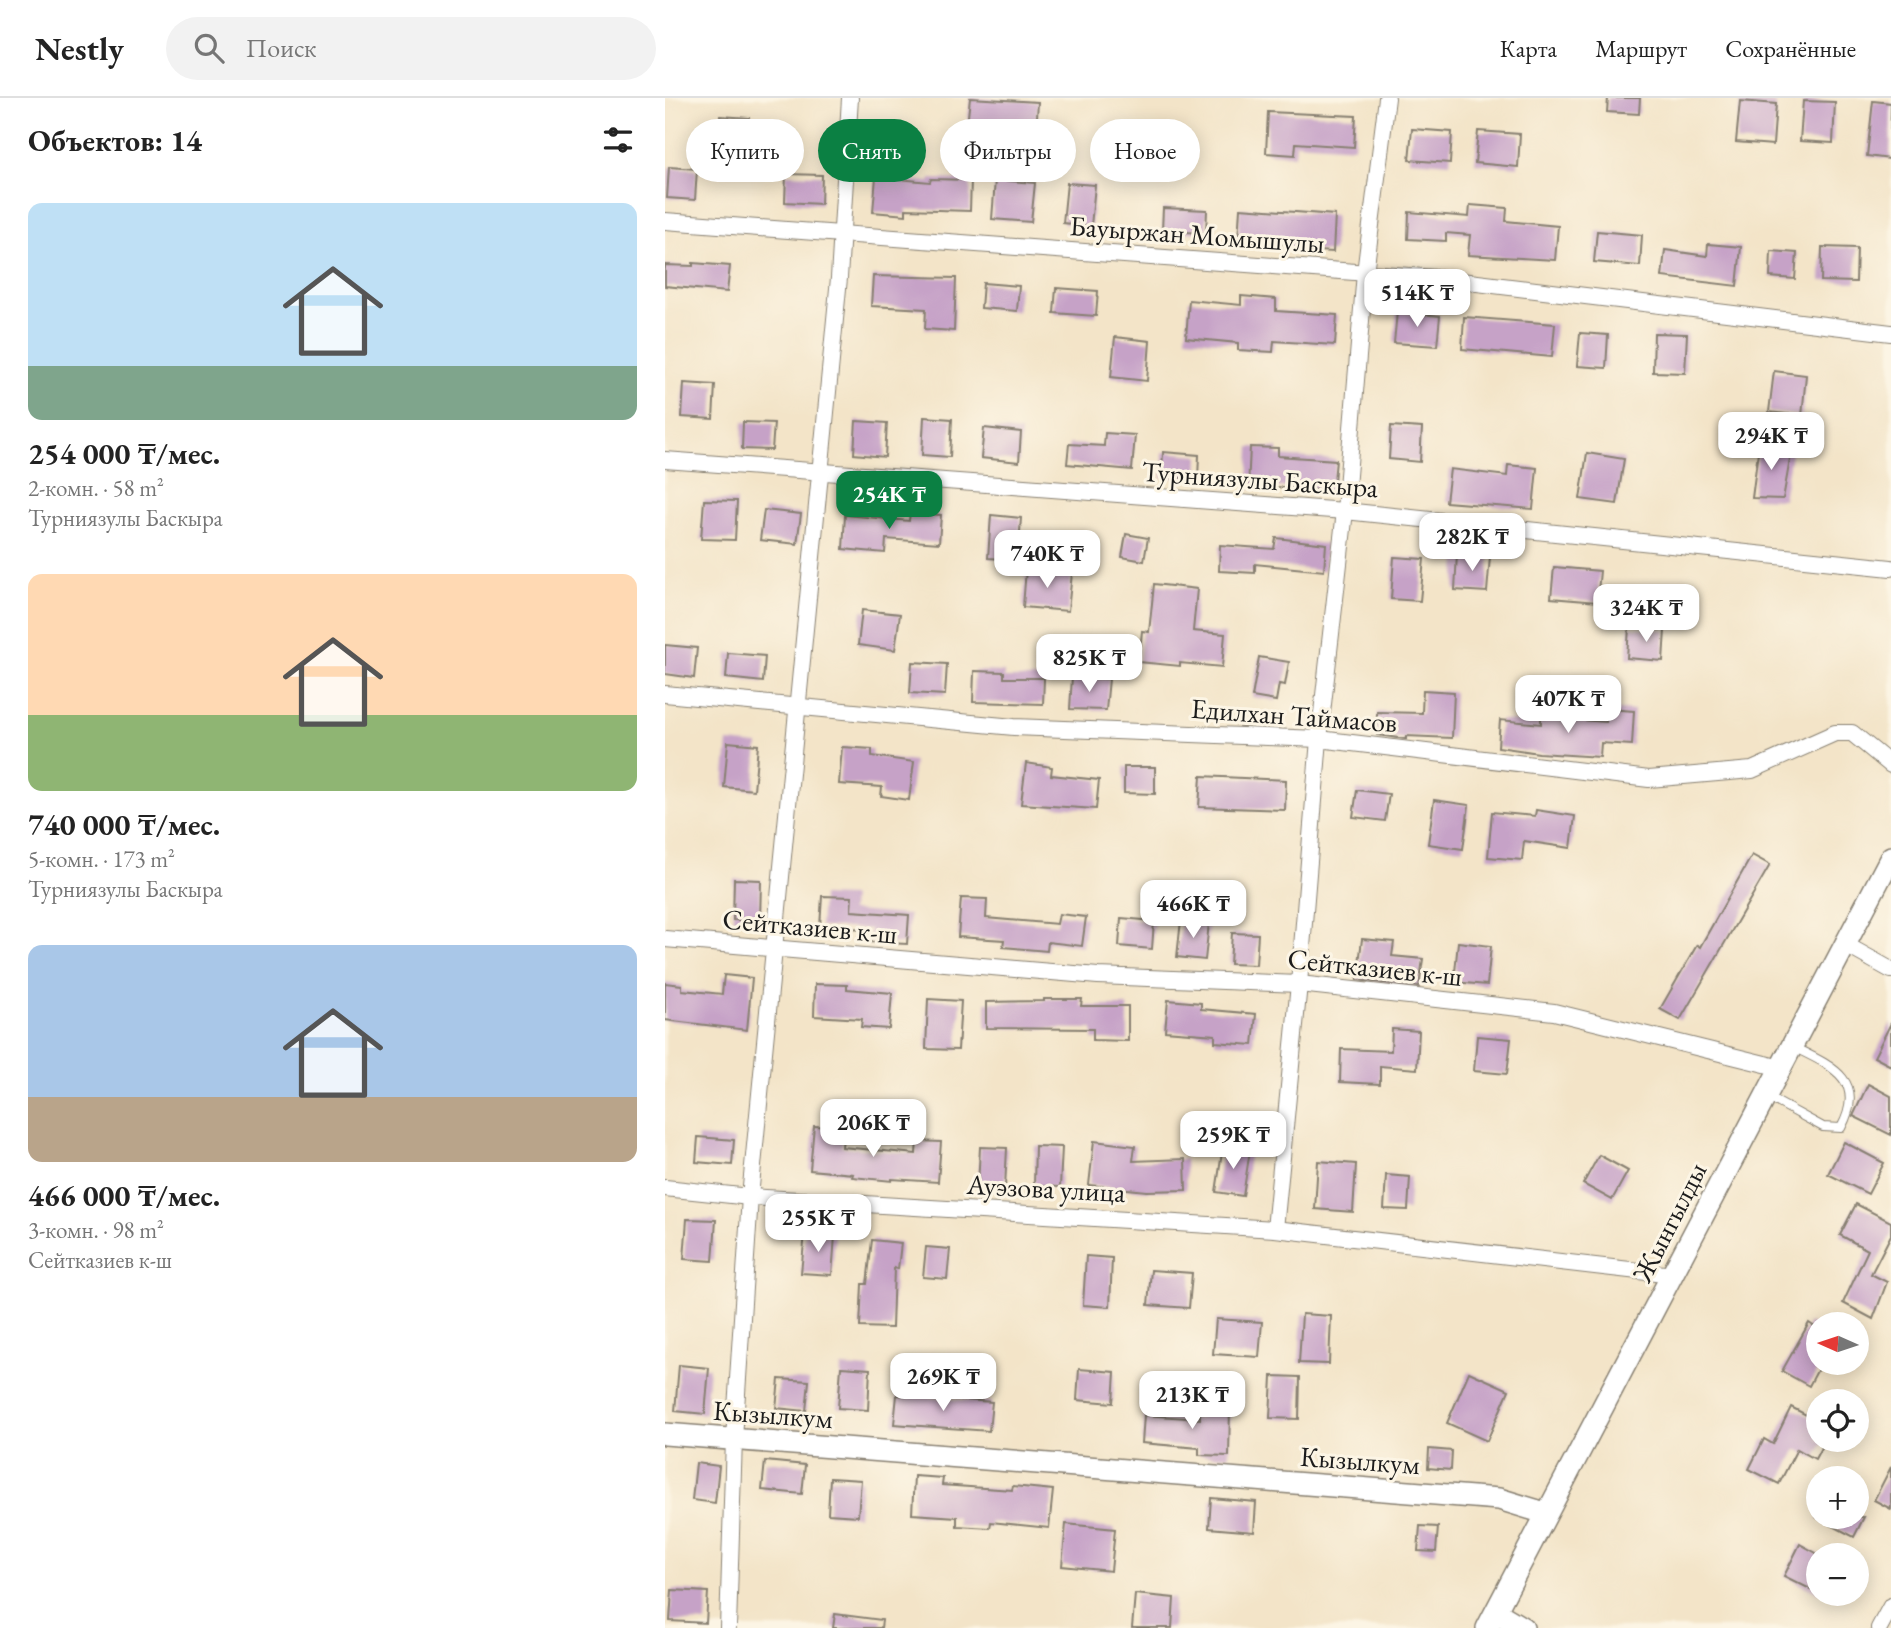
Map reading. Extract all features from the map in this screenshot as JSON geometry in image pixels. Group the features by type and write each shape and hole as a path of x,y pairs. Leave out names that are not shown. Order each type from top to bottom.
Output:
{"street":[{"path":"728,1628 734,1439 750,1197 842,234 850,98"},
{"path":"1275,1228 1319,739 1345,511 1365,273 1387,98"},
{"name":"Бауыржан Момышулы","path":"665,221 1436,278 1891,333"},
{"name":"Турниязулы Баскыра","path":"665,460 1345,511 1891,568"},
{"name":"Едилхан Таймасов","path":"665,694 1014,727 1319,739 1649,779 1752,770 1835,733 1851,733 1891,765"},
{"name":"Жынгылды","path":"1491,1620 1891,857"},
{"name":"Сейтказиев к-ш","path":"665,940 1098,976 1299,984 1555,1012 1781,1068"},
{"path":"1846,944 1891,970"},
{"name":"Ауэзова улица","path":"665,1188 750,1197 1275,1228 1673,1275"},
{"name":"Кызылкум","path":"665,1434 1499,1499 1545,1513"},
{"path":"1879,1628 1891,1606"},
{"path":"1491,1620 1523,1628"}],"lane":[{"path":"1766,1096 1823,1127 1841,1128 1847,1117 1852,1100 1846,1080 1816,1059 1792,1047"}],"building":[{"path":"970,98 1038,102 1037,119 968,119"},
{"path":"1608,98 1640,98 1639,114 1607,112"},
{"path":"1740,101 1776,104 1773,145 1736,142"},
{"path":"1803,101 1835,102 1833,143 1800,141"},
{"path":"1873,101 1891,103 1890,159 1867,156"},
{"path":"1268,112 1356,116 1354,147 1296,143 1295,155 1266,153"},
{"path":"720,116 749,118 749,119 720,119"},
{"path":"1412,129 1452,132 1450,163 1409,160"},
{"path":"1478,131 1520,134 1518,167 1475,163"},
{"path":"669,167 686,168 686,182 696,182 695,200 667,198"},
{"path":"804,174 818,175 818,182 822,182 821,204 785,202 786,182 804,182"},
{"path":"931,179 940,179 940,182 971,182 970,211 906,209 906,215 873,212 876,182 930,182"},
{"path":"995,182 1035,183 1031,222 992,219"},
{"path":"1067,183 1095,185 1091,226 1063,223"},
{"path":"1470,205 1507,208 1506,221 1558,226 1555,260 1468,255 1470,235 1446,233 1446,241 1408,239 1409,212 1469,217"},
{"path":"1163,208 1207,210 1206,233 1162,231"},
{"path":"1240,208 1335,215 1333,252 1285,249 1285,244 1238,241"},
{"path":"1597,231 1642,235 1640,266 1594,262"},
{"path":"1708,244 1741,247 1737,286 1662,277 1665,250 1707,256"},
{"path":"1822,247 1857,248 1856,282 1821,281"},
{"path":"1771,251 1797,253 1795,279 1770,277"},
{"path":"693,263 730,266 727,292 665,286 665,265 693,266"},
{"path":"873,276 956,278 954,331 925,329 926,309 871,306"},
{"path":"983,283 1019,286 1017,311 981,308"},
{"path":"1056,288 1098,291 1096,316 1054,313"},
{"path":"1241,296 1276,299 1276,311 1337,315 1335,345 1274,341 1273,352 1238,350 1238,343 1186,338 1189,300 1241,305"},
{"path":"1397,312 1440,316 1437,346 1394,343"},
{"path":"1464,317 1555,324 1552,357 1462,349"},
{"path":"1580,333 1608,335 1606,368 1577,366"},
{"path":"1654,333 1687,334 1685,373 1653,372"},
{"path":"1115,337 1150,341 1147,381 1111,377"},
{"path":"1774,371 1806,375 1802,416 1769,412"},
{"path":"684,383 715,385 713,419 682,417"},
{"path":"924,417 952,419 950,457 922,455"},
{"path":"856,421 887,423 885,457 854,454"},
{"path":"743,422 774,423 772,450 742,449"},
{"path":"1391,426 1422,428 1420,462 1389,459"},
{"path":"984,428 1021,432 1019,462 981,458"},
{"path":"1105,433 1135,435 1132,470 1067,464 1069,444 1104,446"},
{"path":"1759,444 1792,448 1783,499 1752,498"},
{"path":"1250,447 1278,448 1278,456 1336,460 1333,491 1248,488"},
{"path":"1163,452 1199,455 1198,479 1162,477"},
{"path":"1587,453 1624,459 1617,504 1580,499"},
{"path":"1508,465 1537,468 1533,509 1446,502 1450,469 1507,476"},
{"path":"704,500 737,501 735,540 701,539"},
{"path":"764,510 801,514 797,544 760,540"},
{"path":"910,513 941,515 939,543 886,539 885,553 843,549 845,515 909,521"},
{"path":"991,515 1021,518 1018,560 988,558"},
{"path":"1126,534 1148,538 1144,561 1122,557"},
{"path":"1276,538 1326,544 1324,571 1255,564 1255,573 1219,571 1220,545 1274,549"},
{"path":"1457,554 1490,557 1487,592 1455,590"},
{"path":"1394,557 1424,559 1420,601 1391,599"},
{"path":"1554,567 1600,571 1597,602 1551,598"},
{"path":"1026,569 1072,573 1068,611 1023,607"},
{"path":"1154,584 1197,589 1193,631 1225,634 1222,667 1139,662 1142,631 1149,632"},
{"path":"862,610 900,614 895,650 858,645"},
{"path":"1629,627 1665,630 1663,661 1627,658"},
{"path":"665,645 697,648 694,678 665,674"},
{"path":"728,653 765,656 763,682 726,678"},
{"path":"1259,657 1289,662 1285,685 1279,684 1276,701 1252,697"},
{"path":"912,662 947,664 945,695 910,693"},
{"path":"974,671 1004,672 1004,678 1044,678 1043,704 973,702"},
{"path":"1072,677 1109,679 1106,710 1070,709"},
{"path":"1423,690 1454,692 1452,738 1406,736 1406,739 1377,735 1377,712 1422,713"},
{"path":"1607,709 1634,711 1632,745 1601,743 1600,757 1498,747 1500,720 1541,724 1541,717 1606,722"},
{"path":"728,742 758,745 754,790 724,787"},
{"path":"842,747 872,749 872,756 914,762 909,800 881,796 882,787 839,784"},
{"path":"1026,763 1052,767 1051,775 1099,780 1096,809 1021,804"},
{"path":"1124,767 1155,767 1155,794 1124,793"},
{"path":"1201,776 1286,780 1285,810 1199,807"},
{"path":"1357,790 1389,794 1385,821 1353,817"},
{"path":"1434,800 1469,805 1463,849 1428,844"},
{"path":"1536,810 1575,816 1571,848 1524,841 1522,860 1488,857 1492,812 1535,816"},
{"path":"1752,855 1770,865 1680,1020 1660,1009 1697,945 1700,947"},
{"path":"734,879 761,880 760,921 733,920"},
{"path":"822,896 852,897 851,911 909,915 907,944 869,942 870,929 820,927"},
{"path":"961,898 987,899 986,918 1057,924 1059,914 1086,917 1082,946 1048,942 1047,951 1003,947 1004,940 958,937"},
{"path":"1121,918 1154,921 1152,949 1119,946"},
{"path":"1181,920 1209,923 1205,960 1177,957"},
{"path":"1232,933 1258,934 1256,965 1230,964"},
{"path":"1362,939 1394,942 1392,956 1423,959 1419,987 1357,980"},
{"path":"1458,942 1491,946 1487,985 1454,982"},
{"path":"724,975 752,978 747,1030 665,1020 665,983 682,985 682,990 722,994"},
{"path":"815,984 847,985 847,989 892,993 889,1029 861,1027 862,1019 814,1016"},
{"path":"928,999 961,1001 958,1050 926,1049"},
{"path":"1082,999 1081,1006 1128,1006 1128,1041 1093,1040 1093,1029 986,1028 986,1002"},
{"path":"1168,1000 1201,1003 1201,1009 1256,1014 1253,1045 1215,1042 1215,1035 1165,1031"},
{"path":"1891,1023 1891,1066 1874,1057"},
{"path":"1392,1029 1419,1031 1417,1069 1380,1066 1380,1084 1340,1082 1341,1049 1391,1051"},
{"path":"1477,1036 1511,1039 1507,1074 1474,1071"},
{"path":"1868,1084 1891,1096 1891,1135 1853,1116"},
{"path":"814,1126 844,1128 842,1147 916,1154 917,1141 941,1142 938,1182 892,1181 810,1170"},
{"path":"698,1137 734,1140 732,1165 696,1162"},
{"path":"1094,1141 1135,1146 1133,1161 1185,1159 1186,1190 1147,1191 1089,1185"},
{"path":"1844,1142 1884,1163 1868,1194 1828,1174"},
{"path":"1035,1146 1062,1147 1060,1187 1034,1186"},
{"path":"1223,1146 1250,1150 1243,1196 1216,1192"},
{"path":"980,1147 1007,1148 1005,1188 978,1187"},
{"path":"1599,1155 1628,1171 1612,1200 1583,1184"},
{"path":"1318,1161 1356,1164 1353,1212 1315,1209"},
{"path":"1386,1175 1410,1177 1408,1210 1384,1209"},
{"path":"1856,1204 1891,1222 1891,1235 1871,1274 1887,1282 1873,1319 1869,1317 1869,1312 1860,1312 1843,1303 1868,1250 1840,1235"},
{"path":"687,1219 716,1220 713,1261 684,1259"},
{"path":"805,1233 835,1236 832,1275 801,1273"},
{"path":"872,1240 901,1243 898,1269 894,1268 892,1328 860,1327 862,1284 867,1284"},
{"path":"926,1247 950,1249 947,1279 923,1277"},
{"path":"1086,1256 1112,1258 1110,1307 1083,1305"},
{"path":"1151,1270 1192,1273 1189,1308 1148,1305"},
{"path":"1302,1314 1331,1316 1329,1364 1299,1363"},
{"path":"1216,1319 1262,1322 1259,1357 1213,1354"},
{"path":"1806,1328 1806,1376 1814,1376 1809,1386 1782,1371"},
{"path":"679,1365 709,1368 705,1414 675,1411"},
{"path":"841,1367 870,1369 868,1410 838,1408"},
{"path":"1079,1369 1115,1372 1113,1403 1077,1400"},
{"path":"1469,1372 1509,1390 1487,1441 1447,1423"},
{"path":"1272,1376 1300,1377 1299,1419 1270,1418"},
{"path":"779,1379 809,1381 806,1411 776,1408"},
{"path":"897,1395 992,1402 989,1431 894,1424"},
{"path":"1200,1405 1230,1406 1229,1456 1199,1455 1199,1448 1142,1443 1144,1415 1200,1419"},
{"path":"1791,1407 1806,1415 1806,1452 1819,1452 1815,1459 1797,1449 1779,1484 1749,1469 1764,1439 1773,1444"},
{"path":"1429,1449 1452,1451 1451,1470 1428,1468"},
{"path":"765,1461 805,1465 802,1494 762,1490"},
{"path":"696,1463 719,1466 715,1503 692,1500"},
{"path":"1891,1467 1891,1509 1874,1500"},
{"path":"914,1476 943,1478 942,1485 1012,1490 1013,1486 1053,1490 1049,1528 991,1522 990,1528 957,1526 957,1517 912,1514"},
{"path":"830,1478 861,1480 858,1516 828,1514"},
{"path":"1211,1498 1256,1502 1254,1532 1209,1528"},
{"path":"1066,1524 1115,1529 1111,1571 1062,1566"},
{"path":"1420,1526 1438,1527 1436,1552 1418,1551"},
{"path":"1839,1529 1858,1529 1854,1537"},
{"path":"1800,1544 1806,1547 1806,1587 1784,1576"},
{"path":"672,1590 708,1592 706,1623 670,1621"},
{"path":"1135,1594 1174,1598 1172,1628 1132,1628"},
{"path":"835,1614 882,1620 881,1628 833,1628"}]}
